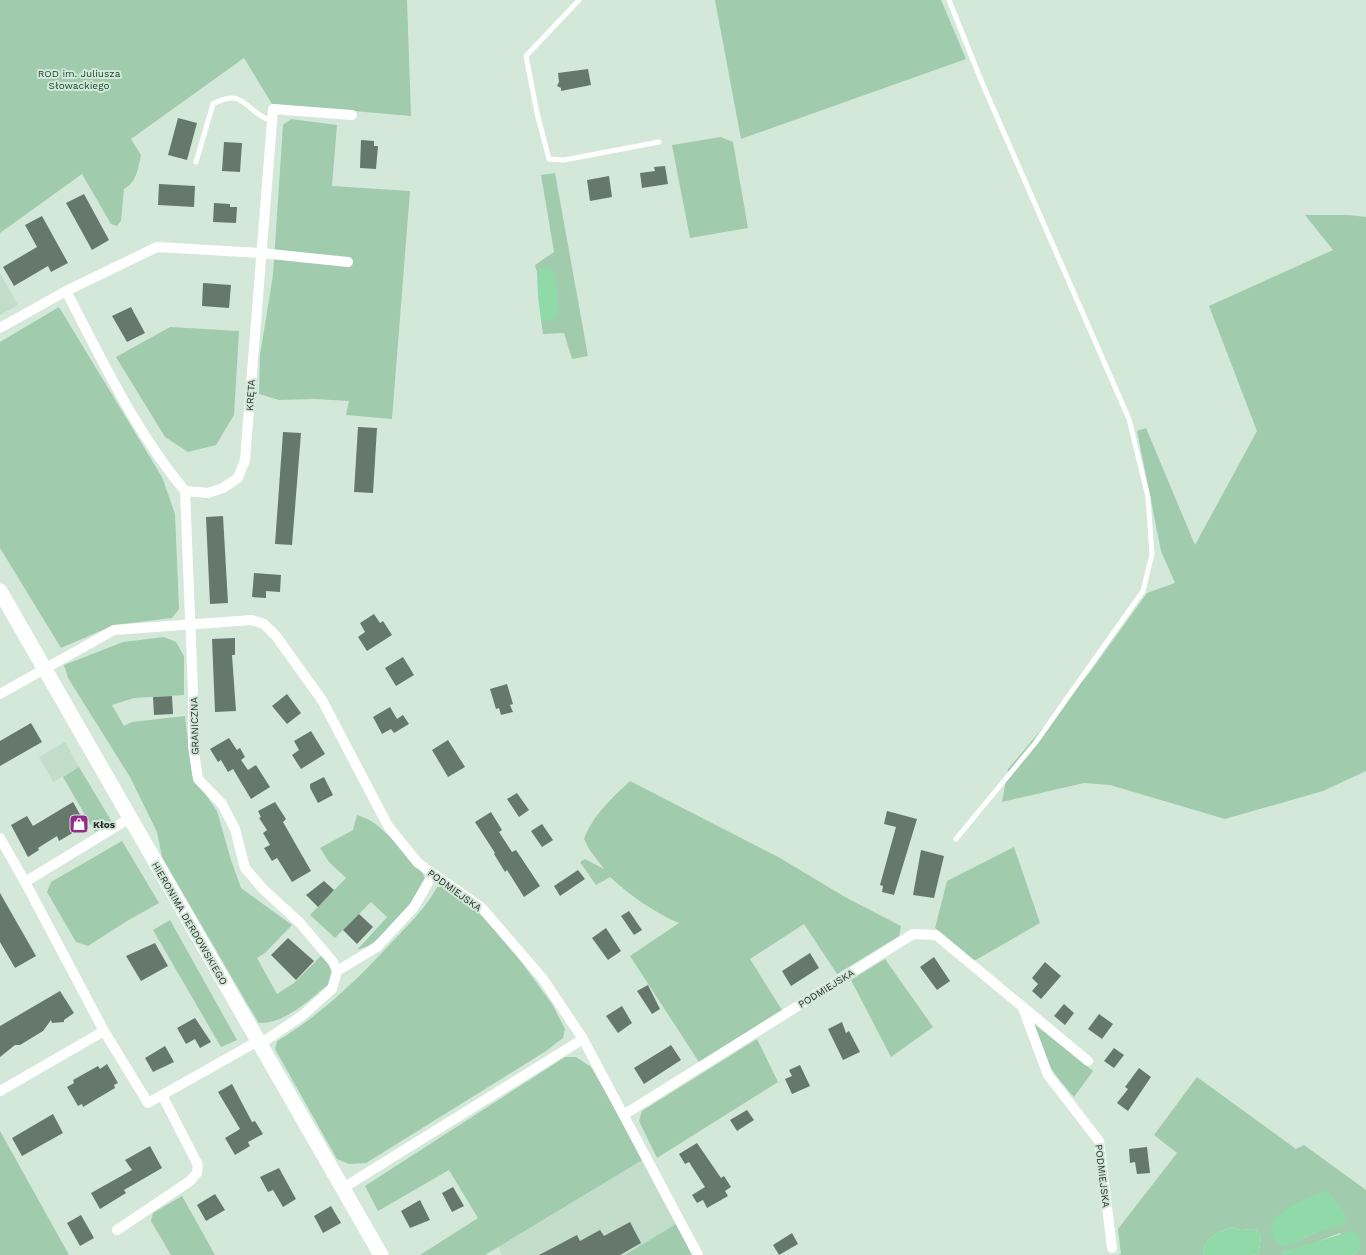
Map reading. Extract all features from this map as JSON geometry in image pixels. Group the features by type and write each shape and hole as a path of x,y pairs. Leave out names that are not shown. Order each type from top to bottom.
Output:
{"street":[{"path":"272,121 273,109 352,115"},
{"name":"KRĘTA","path":"185,491 208,493 223,488 238,478 245,460 272,121"},
{"path":"0,328 66,291 157,247 261,253 348,262"},
{"path":"0,694 114,630 190,624 185,491 165,467 126,404 66,291"},
{"name":"HIERONIMA DERDOWSKIEGO","path":"0,591 343,1188 378,1254"},
{"name":"PODMIEJSKA","path":"190,624 252,620 264,624 276,636 322,700 388,826 418,863 481,907 543,979 583,1039 625,1114 698,1255"},
{"name":"GRANICZNA","path":"190,624 194,690 193,746 198,779 222,804 235,829 246,868 263,889 300,923 333,962 337,971"},
{"path":"25,882 130,818"},
{"path":"0,838 104,1031 148,1103 259,1042 303,1015 332,989 337,971 377,946 414,907 433,874"},
{"name":"PODMIEJSKA","path":"625,1114 913,934 936,935 1088,1061"},
{"name":"PODMIEJSKA","path":"1022,1006 1048,1075 1100,1141 1112,1248"},
{"path":"0,1091 104,1031"},
{"path":"343,1188 583,1039"},
{"path":"117,1230 190,1180 197,1173 198,1165 162,1095"}],"lane":[{"path":"579,0 526,56 537,113 550,159 564,160 659,142"},
{"path":"949,0 983,84 1129,419 1148,497 1152,554 1143,591 1036,742 956,839"},
{"path":"196,162 213,104 226,97 237,98 264,118 272,121"}],"shaded area":[{"path":"544,267 551,268 557,292 557,316 551,320 541,320 537,272"},
{"path":"0,273 18,305 0,315"},
{"path":"65,742 79,767 53,782 39,757"},
{"path":"644,1159 676,1224 625,1255 502,1255 498,1247"},
{"path":"1324,1192 1329,1193 1344,1211 1346,1219 1343,1224 1311,1234 1294,1243 1284,1246 1274,1241 1272,1232 1273,1222 1281,1213 1312,1196"},
{"path":"1231,1227 1241,1230 1256,1229 1261,1235 1259,1253 1253,1255 1204,1255 1205,1245 1208,1240 1216,1234"},
{"path":"1351,1231 1359,1236 1360,1245 1359,1252 1352,1255 1281,1255 1281,1253"}],"green space":[{"name":"ROD im. Juliusza Słowackiego","path":"0,0 407,0 411,116 272,104 244,58 131,139 141,155 138,170 132,183 124,189 121,221 117,226 111,224 82,174 0,233"},
{"path":"715,0 941,0 966,59 741,139"},
{"path":"291,119 337,125 332,186 410,191 392,419 346,415 349,401 315,399 279,400 259,394 260,355 273,275 283,125"},
{"path":"721,137 733,142 748,228 690,238 672,145"},
{"path":"555,173 588,356 572,359 564,333 543,334 541,320 551,320 544,267 537,272 535,265 554,252 541,175"},
{"path":"1305,215 1349,215 1366,217 1366,771 1323,791 1225,819 1110,785 1084,783 1002,802 1008,769 1090,672 1147,593 1175,583 1161,551 1137,431 1146,428 1195,545 1257,431 1209,306 1333,250"},
{"path":"59,307 162,477 175,514 179,609 172,618 114,625 61,648 0,548 0,342"},
{"path":"170,327 239,331 234,415 216,445 188,452 165,437 116,357"},
{"path":"164,637 176,642 184,656 184,695 134,698 112,705 124,726 132,722 185,716 192,775 217,811 231,860 241,888 292,925 265,953 257,958 277,994 294,983 323,954 333,970 331,982 298,1009 288,1015 269,1022 259,1023 162,857 157,832 130,777 68,678 64,665 123,642"},
{"path":"79,767 112,822 95,832 63,777"},
{"path":"630,781 780,858 845,897 901,926 899,936 837,974 804,924 750,959 782,1010 699,1062 630,956 679,923 660,914 643,903 610,877 596,885 580,862 585,859 604,869 589,849 584,839 592,822 610,800"},
{"path":"357,815 366,818 386,833 418,867 425,879 424,886 404,914 377,940 368,946 357,950 387,917 371,902 335,938 310,915 346,878 329,862 320,848 353,830"},
{"path":"122,841 159,903 88,946 76,942 47,892 51,882"},
{"path":"1014,847 1040,923 974,961 935,928 947,881"},
{"path":"437,887 446,887 480,914 506,941 552,1004 565,1029 563,1038 546,1051 366,1163 349,1164 337,1159 275,1049 277,1041 309,1020 353,982 417,916 433,895"},
{"path":"170,920 237,1040 221,1047 153,930"},
{"path":"885,959 933,1027 891,1057 851,980"},
{"path":"1034,1024 1093,1071 1074,1097 1060,1081 1042,1054 1035,1034"},
{"path":"757,1039 778,1082 657,1158 639,1121 642,1111"},
{"path":"565,1057 576,1057 591,1067 644,1159 485,1255 420,1255 478,1218 449,1170 378,1211 365,1186"},
{"path":"1197,1077 1296,1149 1304,1145 1366,1190 1366,1255 1352,1255 1359,1252 1340,1233 1281,1253 1281,1255 1253,1255 1259,1253 1261,1235 1256,1229 1241,1230 1231,1227 1216,1234 1208,1240 1205,1245 1204,1255 1117,1255 1121,1254 1118,1229 1177,1153 1154,1135","holes":["1344,1211 1343,1223 1311,1234 1294,1243"]},
{"path":"0,1131 69,1255 0,1255"},
{"path":"182,1196 215,1255 171,1255 151,1221 153,1213"},
{"path":"676,1224 692,1255 625,1255"}],"building":[{"path":"588,69 591,85 561,91 561,88 557,86 559,82 558,73"},
{"path":"178,118 197,123 187,160 168,155"},
{"path":"361,140 374,141 374,146 378,146 376,169 360,168"},
{"path":"224,142 242,143 240,172 222,171"},
{"path":"665,166 668,184 642,188 640,173 655,171 654,167"},
{"path":"609,176 612,197 590,201 587,180"},
{"path":"159,184 195,186 194,207 158,205"},
{"path":"84,194 109,240 92,250 66,203"},
{"path":"214,203 230,204 230,207 237,207 236,223 213,222"},
{"path":"42,216 68,263 51,272 48,266 14,286 3,267 37,247 25,225"},
{"path":"203,283 231,285 229,308 202,306"},
{"path":"131,307 145,333 127,342 112,316"},
{"path":"358,427 377,428 373,493 354,492"},
{"path":"283,432 301,433 292,545 275,544"},
{"path":"223,516 228,603 210,604 206,517"},
{"path":"254,573 281,575 280,592 266,591 266,598 252,597"},
{"path":"374,614 380,623 383,621 392,635 367,651 358,637 365,632 360,623"},
{"path":"235,638 235,655 232,655 236,711 215,712 212,639"},
{"path":"403,657 414,675 396,686 385,668"},
{"path":"507,684 513,704 510,705 513,712 501,715 499,708 496,709 490,689"},
{"path":"287,694 301,713 287,724 272,706"},
{"path":"172,696 173,714 154,715 153,697"},
{"path":"390,707 397,719 403,715 409,724 394,733 391,729 382,734 373,717"},
{"path":"31,723 42,742 0,766 0,741"},
{"path":"311,731 325,754 301,769 292,755 299,750 294,741"},
{"path":"229,738 237,750 240,748 245,757 241,760 248,770 256,765 270,787 251,799 233,769 228,772 221,760 218,762 210,749"},
{"path":"448,740 465,767 448,777 432,750"},
{"path":"324,777 333,795 318,803 310,788 310,784"},
{"path":"517,793 529,810 519,817 507,799"},
{"path":"73,802 86,825 59,841 57,836 38,848 39,850 28,857 11,825 27,816 33,826"},
{"path":"275,802 286,819 283,822 311,871 292,882 277,858 272,861 264,848 270,845 263,833 267,830 259,818 261,817 258,811"},
{"path":"887,811 917,819 894,895 882,892 883,886 880,885 896,827 884,824"},
{"path":"491,812 502,830 499,832 512,852 516,850 540,886 524,897 507,870 505,872 494,854 495,853 475,822"},
{"path":"542,824 553,840 542,847 531,831"},
{"path":"921,850 944,856 934,898 913,895"},
{"path":"578,870 585,879 560,896 554,886"},
{"path":"324,881 334,890 318,907 306,895"},
{"path":"0,893 36,956 15,968 0,942"},
{"path":"629,911 642,930 634,935 621,916"},
{"path":"359,914 373,927 357,944 343,930"},
{"path":"606,928 621,951 608,960 592,938"},
{"path":"288,938 314,961 296,980 271,955"},
{"path":"155,943 168,966 141,981 126,956"},
{"path":"810,953 819,968 791,986 782,971"},
{"path":"934,957 950,981 937,990 920,967"},
{"path":"1045,962 1061,976 1041,999 1032,991 1038,984 1032,978"},
{"path":"648,985 660,1009 652,1014 637,991"},
{"path":"60,991 74,1013 64,1020 64,1022 52,1023 51,1020 43,1031 20,1045 15,1045 0,1057 0,1026"},
{"path":"1064,1004 1074,1013 1065,1025 1054,1016"},
{"path":"622,1006 632,1023 618,1033 606,1016"},
{"path":"1099,1014 1113,1024 1102,1039 1088,1029"},
{"path":"195,1018 211,1042 200,1048 195,1039 186,1044 177,1028"},
{"path":"842,1022 846,1033 849,1031 860,1052 843,1060 828,1029"},
{"path":"671,1045 681,1060 644,1084 634,1068"},
{"path":"165,1046 174,1062 153,1072 145,1058"},
{"path":"1114,1048 1124,1055 1114,1068 1104,1061"},
{"path":"107,1064 118,1083 114,1085 115,1088 83,1107 82,1104 78,1106 67,1087 74,1083 73,1080 98,1066 100,1069"},
{"path":"800,1065 810,1086 792,1094 785,1079 792,1076 789,1070"},
{"path":"1139,1068 1151,1077 1128,1111 1117,1103 1128,1089 1125,1087"},
{"path":"232,1084 252,1122 255,1121 263,1134 248,1142 250,1146 235,1155 225,1138 240,1129 218,1092"},
{"path":"747,1110 754,1120 737,1131 730,1120"},
{"path":"53,1114 63,1133 22,1156 12,1138"},
{"path":"697,1143 721,1178 724,1176 731,1187 725,1191 728,1196 707,1208 703,1200 697,1203 692,1195 705,1187 689,1162 685,1164 679,1154"},
{"path":"150,1146 162,1168 124,1190 126,1193 100,1209 91,1193 132,1170 125,1160"},
{"path":"1147,1147 1150,1173 1137,1174 1135,1162 1130,1163 1129,1149"},
{"path":"279,1168 296,1199 283,1207 273,1190 268,1192 260,1177"},
{"path":"453,1187 464,1206 452,1212 442,1193"},
{"path":"215,1194 225,1210 206,1221 197,1205"},
{"path":"420,1200 430,1220 410,1228 401,1211"},
{"path":"331,1206 341,1223 323,1233 314,1216"},
{"path":"81,1215 94,1238 80,1246 67,1223"},
{"path":"630,1222 641,1243 620,1255 539,1255 577,1235 580,1241 600,1230 604,1236"},
{"path":"792,1233 798,1244 779,1255 773,1245"}],"place":[{"name":"Kłos","path":"79,824"}]}
